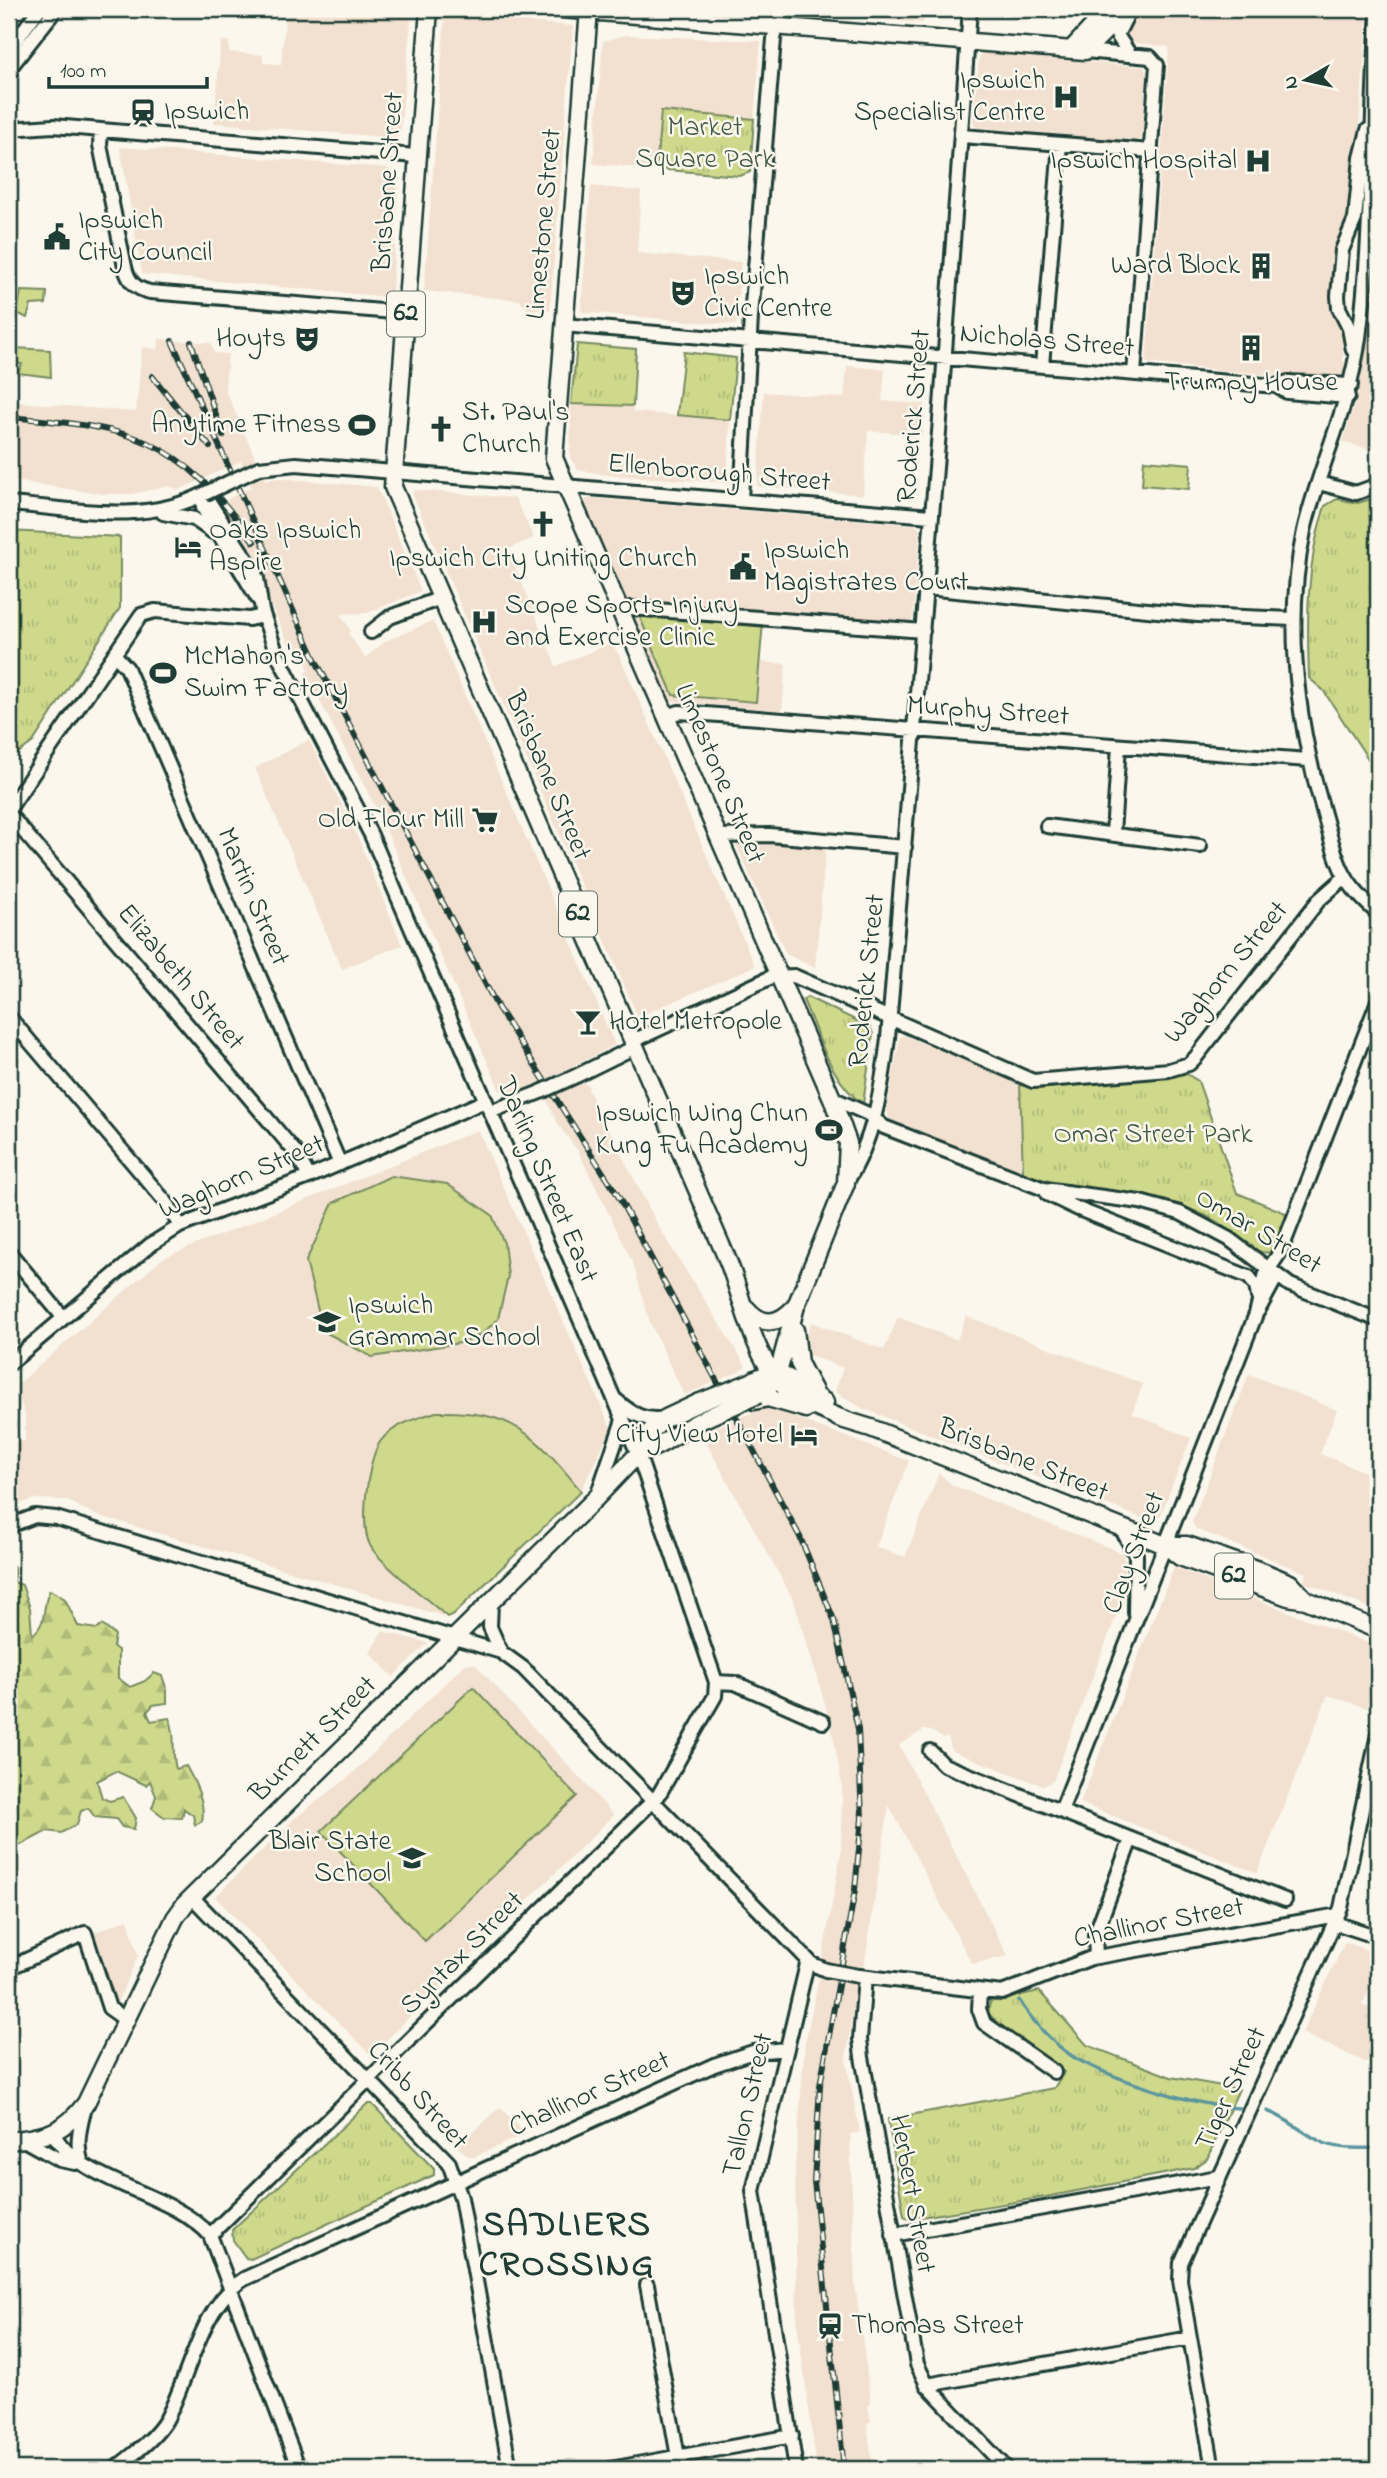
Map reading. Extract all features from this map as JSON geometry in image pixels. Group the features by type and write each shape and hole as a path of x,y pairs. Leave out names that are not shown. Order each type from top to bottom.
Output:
{"main road":[{"name":"Brisbane Street","path":"429,9 393,487 775,1375 800,1399 855,1423 1164,1545 1180,1557 1288,1597 1306,1600 1378,1630"},
{"path":"562,9 1078,50 1129,9"},
{"path":"1078,50 1109,9"},
{"name":"Limestone Street","path":"589,10 554,458 832,1098 849,1147 846,1183 796,1306 775,1375"},
{"path":"744,1305 756,1318 772,1323 781,1320 796,1306"},
{"name":"62","path":"796,1306 795,1342 799,1363 822,1400"},
{"name":"Brisbane Street","path":"775,1375 793,1379 855,1423"},
{"name":"Burnett Street","path":"638,1454 656,1449 675,1433 741,1403 775,1375"},
{"name":"Brisbane Street","path":"756,1392 855,1423"},
{"name":"Burnett Street","path":"53,2132 70,2124 86,2103 175,1918 192,1896 596,1498 638,1454 643,1440 666,1418 698,1403 756,1392"},
{"path":"15,2140 53,2132"}],"street":[{"path":"9,50 39,9"},
{"path":"9,69 56,9"},
{"path":"741,500 751,340 776,26 780,9"},
{"name":"Roderick Street","path":"846,1183 857,1167 875,1119 890,1018 923,631 970,9"},
{"path":"1129,9 1117,35 1130,55"},
{"path":"1378,16 1371,124 1373,164 1355,360 1349,391 1319,483 1298,564 1293,619 1308,760 1345,877 1378,914"},
{"path":"1078,50 1155,59 1156,84 1135,374"},
{"path":"1355,360 1349,328 1339,307 1342,250 1353,225 1362,152 1371,124"},
{"path":"12,126 50,125 416,156"},
{"path":"101,131 100,145 124,267 132,284 150,292 406,313"},
{"path":"962,136 1151,151"},
{"path":"1042,366 1060,144"},
{"path":"1346,238 1358,233 1367,236"},
{"path":"1339,307 1352,311 1362,297"},
{"name":"Nicholas Street","path":"563,325 1276,386 1286,382 1349,391"},
{"name":"Ellenborough Street","path":"9,504 122,513 149,512 203,498 259,468 296,464 931,516"},
{"path":"1319,483 1356,493 1378,485"},
{"name":"Darling Street East","path":"203,498 203,508 260,603"},
{"name":"Darling Street East","path":"203,498 257,575 264,616 292,683 371,835 638,1454 716,1682"},
{"name":"Darling Street East","path":"149,512 179,514 194,519 223,542"},
{"path":"926,588 1198,615 1293,619"},
{"path":"371,632 390,617 441,598"},
{"path":"620,612 631,608 923,631"},
{"path":"10,816 114,654 145,613 155,611 250,619 264,616"},
{"name":"Martin Street","path":"114,654 127,668 340,1164"},
{"name":"Murphy Street","path":"665,717 679,712 1308,760"},
{"path":"1113,833 1119,746"},
{"name":"Elizabeth Street","path":"10,816 291,1147 309,1177"},
{"path":"1047,826 1200,846"},
{"path":"717,836 769,835 905,846"},
{"name":"Waghorn Street","path":"9,1364 150,1245 180,1226 488,1106 543,1091 578,1076 634,1044 778,976 794,976 1033,1081 1179,1068 1196,1058 1319,900 1345,877"},
{"name":"Clay Street","path":"1061,1811 1378,1001"},
{"path":"9,1017 169,1206 180,1226"},
{"name":"Omar Street","path":"832,1098 875,1119 884,1127 1027,1183 1056,1192 1140,1202 1173,1211 1219,1232 1271,1272 1297,1288 1378,1320"},
{"name":"Omar Street","path":"1027,1183 1078,1209 1249,1277 1256,1286 1257,1307"},
{"path":"9,1252 63,1317"},
{"path":"613,1397 639,1417 654,1420 666,1418"},
{"path":"596,1498 623,1420"},
{"path":"9,1526 30,1517 56,1518 457,1636 501,1652 523,1668 808,1960"},
{"path":"1122,1530 1136,1555 1135,1620"},
{"path":"491,1602 490,1627 501,1652"},
{"path":"716,1682 735,1683 823,1722"},
{"name":"Syntax Street","path":"210,2235 653,1801 668,1781 715,1696 716,1682"},
{"name":"Tiger Street","path":"1213,2469 1180,2267 1218,2177 1337,1919 1378,1734"},
{"path":"930,1751 944,1765 1285,1900"},
{"path":"1096,1957 1095,1935 1131,1839"},
{"name":"Cribb Street","path":"192,1896 442,2152 457,2182 510,2469"},
{"path":"1337,1919 1378,1937"},
{"name":"Challinor Street","path":"808,1960 826,1970 862,1977 980,1992 1014,1990 1096,1957 1337,1919"},
{"path":"9,1968 85,1933 109,2008 126,2020"},
{"name":"Tallon Street","path":"796,2469 753,2202 756,2170 808,1960"},
{"name":"Herbert Street","path":"862,1977 862,2057 914,2353 927,2385 1007,2469"},
{"path":"980,1992 979,2009 984,2023 1054,2072"},
{"name":"Challinor Street","path":"230,2290 244,2279 714,2065 753,2052 786,2049"},
{"path":"82,2164 78,2137 86,2103"},
{"path":"53,2132 63,2151 82,2164 185,2213 210,2235 218,2250 230,2290 299,2469"},
{"path":"15,2140 60,2160 82,2164"},
{"path":"893,2235 1218,2177"},
{"path":"647,2285 678,2458"},
{"path":"115,2469 164,2423 212,2315 230,2290"},
{"path":"927,2385 1190,2338"},
{"path":"610,2469 792,2436"},
{"path":"133,2454 137,2469"}],"shaded area":[{"path":"286,9 412,9 400,135 395,138 214,123 221,41 229,41 229,52 263,55 263,63 281,64"},
{"path":"831,9 924,9 923,23 831,15"},
{"name":"Ipswich Hospital","path":"1141,9 1368,9 1352,219 1341,238 1343,360 1347,369 1341,378 1330,381 1146,363 1169,47 1127,42 1122,32"},
{"path":"445,15 573,26 550,310 528,309 519,300 424,291"},
{"path":"626,35 761,41 754,119 661,111 656,169 593,164 603,41"},
{"path":"982,53 1144,67 1147,75 1142,138 1136,141 975,127 973,121 979,58"},
{"path":"120,147 387,168 399,175 392,292 386,297 142,274"},
{"path":"1378,147 1378,457 1374,451 1343,442 1358,392"},
{"path":"591,186 641,191 637,253 741,262 736,325 581,312"},
{"path":"159,339 211,343 214,353 228,354 225,389 265,480 279,478 377,487 421,591 367,613 341,614 351,631 348,633 365,658 386,641 433,621 615,1045 538,1084 515,1093 500,1091 379,814 305,673 309,670 299,649 290,647 271,605 259,560 224,510 229,498 251,487 241,461 179,490 169,486 132,494 102,494 9,480 9,401 136,412 142,347 158,349"},
{"path":"847,366 885,369 882,401 925,404 922,435 868,431 863,495 757,486 764,392 844,398"},
{"path":"571,404 633,406 633,412 730,420 727,483 608,475 578,470 570,458"},
{"path":"415,490 515,498 534,538 508,549 556,666 612,643 755,966 638,1017 412,493"},
{"path":"591,498 916,525 920,530 912,626 633,604 625,600 585,507 585,500"},
{"path":"638,611 763,622 760,662 786,664 782,711 671,701 633,617"},
{"path":"309,740 358,838 402,945 342,969 255,768"},
{"path":"755,839 826,845 815,968 786,954 735,842"},
{"path":"904,1035 1020,1085 1023,1173 889,1119 887,1109 900,1037"},
{"path":"581,1083 589,1085 588,1090 661,1231 746,1366 738,1372 684,1395 650,1323 633,1263 578,1151 559,1126 546,1099"},
{"name":"Ipswich Grammar School","path":"478,1130 611,1428 581,1491 454,1614 447,1617 96,1515 66,1500 34,1499 9,1508 9,1444 25,1441 25,1416 16,1386 163,1258"},
{"path":"966,1316 1143,1384 1132,1413 1191,1438 1157,1524 862,1408 835,1392 843,1368 807,1354 804,1344 811,1322 884,1350 898,1317 957,1340"},
{"path":"1249,1374 1337,1410 1320,1454 1378,1477 1367,1507 1378,1511 1378,1611 1304,1582 1306,1573 1196,1529 1192,1522"},
{"path":"770,1408 909,1461 876,1547 905,1557 939,1473 952,1485 1122,1553 1125,1561 1123,1598 1053,1781 1043,1786 952,1751 948,1737 943,1738 931,1731 924,1730 899,1745 1008,1956 972,1964 889,1805 865,1961 859,1971 827,1966 822,1960 841,1853 842,1785 831,1724 794,1601 701,1434 758,1410"},
{"path":"1174,1567 1373,1645 1377,1651 1367,1708 1328,1695 1257,1873 1080,1803"},
{"path":"382,1631 428,1643 393,1677 370,1653"},
{"name":"Blair State School","path":"465,1664 475,1664 614,1815 371,2055 215,1897 294,1819 349,1777"},
{"path":"128,1919 138,1956 117,2003 111,2000 93,1933"},
{"path":"1345,1942 1378,1954 1378,1970 1362,2005 1378,2012 1378,2055 1365,2062 1302,2033"},
{"path":"825,1975 857,1981 846,2060 860,2132 850,2134 855,2284 871,2403 868,2406 871,2422 867,2423 873,2469 817,2469 797,2322 795,2167 805,2043 819,1978"},
{"path":"500,2107 525,2134 474,2157 468,2156 458,2147"}],"green space":[{"name":"Market Square Park","path":"661,111 754,119 750,172 740,176 656,169"},
{"path":"21,291 47,292 46,304 31,305 27,318 17,313"},
{"path":"577,344 636,349 633,406 571,404"},
{"path":"14,348 50,350 51,377 18,373 22,364 9,362 9,351"},
{"path":"684,352 736,358 730,420 677,415"},
{"path":"1144,460 1191,464 1189,489 1142,485"},
{"path":"1378,497 1378,774 1323,690 1309,678 1308,634 1311,570 1325,506 1337,499 1358,503"},
{"path":"9,531 120,537 120,608 33,742 9,760"},
{"path":"638,613 763,622 756,702 673,695"},
{"path":"807,997 870,1027 873,1034 863,1104 842,1083 834,1070 803,1000"},
{"name":"Omar Street Park","path":"1185,1073 1198,1081 1237,1193 1288,1214 1270,1252 1256,1251 1216,1221 1168,1202 1071,1186 1023,1173 1020,1085 1040,1089"},
{"path":"391,1176 447,1184 492,1215 504,1243 508,1276 498,1319 483,1333 466,1342 372,1357 323,1331 306,1261 333,1203"},
{"path":"436,1412 485,1415 520,1429 550,1454 581,1491 454,1614 447,1617 376,1554 367,1538 365,1510 371,1464 380,1442 398,1427"},
{"path":"9,1561 14,1567 14,1582 22,1585 30,1608 32,1635 41,1625 50,1590 65,1599 78,1626 97,1629 102,1625 115,1635 113,1647 118,1650 118,1678 130,1687 145,1681 154,1673 162,1676 167,1690 167,1703 153,1705 147,1712 151,1721 169,1718 173,1731 176,1769 186,1766 193,1779 201,1800 202,1821 195,1825 193,1815 184,1809 182,1818 164,1817 152,1808 156,1796 150,1781 146,1785 116,1771 97,1781 102,1798 110,1801 123,1797 136,1818 134,1829 122,1827 116,1819 95,1817 88,1808 81,1811 77,1824 61,1833 47,1831 21,1845 9,1846"},
{"path":"473,1687 577,1796 425,1941 321,1831"},
{"path":"1039,1991 1087,2045 1171,2077 1239,2089 1207,2159 1194,2168 1046,2197 909,2219 904,2216 888,2119 1054,2088 1064,2072 1008,2034 988,2013 990,2002"},
{"path":"367,2104 372,2104 434,2169 434,2175 251,2259 246,2258 233,2240 232,2230"}],"waterway":[{"path":"1019,2000 1051,2039 1067,2053 1091,2066 1132,2083 1178,2097 1239,2108"},
{"path":"1267,2111 1330,2145 1378,2148"}],"railway":[{"path":"172,341 315,659 498,1008 617,1194 800,1537 834,1620 858,1729 862,1818 855,1890 820,2086 814,2181 844,2469"},
{"path":"191,342 223,436"},
{"path":"152,376 210,447"},
{"path":"9,417 90,426 122,433 150,444 176,459 201,479 254,542"}],"place":[{"name":"Ipswich Specialist Centre","path":"1066,97"},
{"name":"Ipswich","path":"143,112"},
{"name":"Ipswich Hospital","path":"1258,161"},
{"name":"Ipswich City Council","path":"57,237"},
{"name":"Ward Block","path":"1261,266"},
{"name":"Ipswich Civic Centre","path":"683,293"},
{"name":"Hoyts","path":"307,339"},
{"name":"Trumpy House","path":"1251,348"},
{"name":"Anytime Fitness","path":"362,425"},
{"name":"St. Paul's Church","path":"441,429"},
{"name":"Ipswich City Uniting Church","path":"543,524"},
{"name":"Oaks Ipswich Aspire","path":"188,547"},
{"name":"Ipswich Magistrates Court","path":"743,567"},
{"name":"Scope Sports Injury and Exercise Clinic","path":"484,622"},
{"name":"McMahon's Swim Factory","path":"163,673"},
{"name":"Old Flour Mill","path":"485,820"},
{"name":"Hotel Metropole","path":"588,1022"},
{"name":"Ipswich Wing Chun Kung Fu Academy","path":"829,1130"},
{"name":"Ipswich Grammar School","path":"327,1322"},
{"name":"City View Hotel","path":"804,1435"},
{"name":"Blair State School","path":"412,1858"},
{"name":"Thomas Street","path":"830,2326"}],"district":[{"name":"SADLIERS CROSSING","path":"567,2246"}]}
